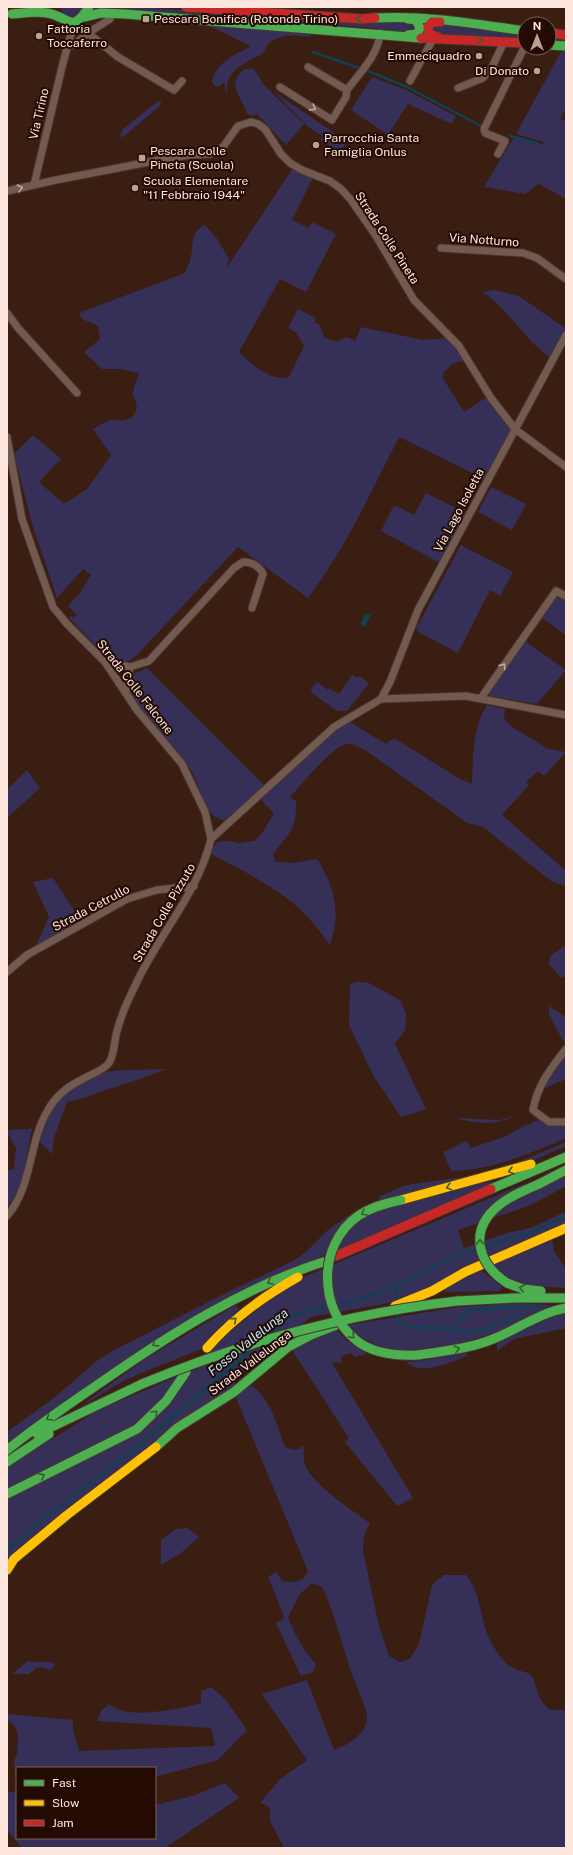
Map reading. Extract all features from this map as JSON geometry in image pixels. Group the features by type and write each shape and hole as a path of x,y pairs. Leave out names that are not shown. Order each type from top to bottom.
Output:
{"main road":[{"path":"10,16 29,7"},
{"path":"56,7 57,17"},
{"path":"80,20 89,7"},
{"path":"186,7 362,19 398,18 416,20 420,24 419,33 403,35"},
{"path":"10,16 39,12 54,14 65,22 80,20 97,14 112,14 517,44"},
{"path":"398,18 405,16 430,18 517,30"},
{"path":"437,38 429,34 429,24 436,22 454,22"},
{"path":"563,1158 550,1156 505,1172 371,1209 353,1220 342,1232 330,1255 328,1287 333,1311 346,1330 358,1341 379,1352 391,1355 418,1355 486,1342 503,1335 538,1316 566,1308"},
{"path":"336,1256 563,1158"},
{"path":"566,1170 500,1204 488,1217 482,1228 480,1246 484,1261 493,1273 507,1283 523,1289 566,1292"},
{"name":"Strada Vallelunga","path":"7,1570 14,1559 67,1515 144,1456 177,1428 234,1392 288,1347 313,1334 432,1291 465,1272 566,1228"},
{"path":"7,1450 30,1431 166,1337 252,1291 295,1271 321,1262 304,1274 257,1301 222,1330 207,1348"},
{"path":"7,1462 37,1441 95,1407 142,1384 212,1355 301,1328 383,1311 457,1301 515,1298 566,1298"},
{"path":"7,1494 137,1429 166,1401 186,1372"},
{"path":"7,1450 79,1412 95,1407"}],"street":[{"path":"74,45 110,20 112,14"},
{"name":"Via Tirino","path":"34,185 70,36 80,20"},
{"path":"280,88 332,120 346,98 347,90 379,43 380,33"},
{"path":"88,34 118,57 174,90 182,81"},
{"path":"410,81 432,42 437,38"},
{"path":"458,88 483,78 492,67 504,42"},
{"path":"498,154 505,141 484,133 484,129 520,56"},
{"path":"308,67 347,90"},
{"name":"Strada Colle Pineta","path":"34,185 189,155 210,154 223,147 238,126 245,123 258,124 265,129 281,154 290,163 302,170 330,181 341,189 351,200 391,259 414,300 459,346 490,398 515,429 566,467"},
{"path":"7,192 34,185"},
{"name":"Via Notturno","path":"441,248 523,253 537,258 566,280"},
{"path":"7,313 18,328 77,393"},
{"name":"Via Lago Isoletta","path":"381,699 390,682 408,631 418,610 566,336"},
{"name":"Strada Colle Falcone","path":"7,437 22,520 53,607 67,624 105,662 126,691 137,710 182,764 205,812 211,839"},
{"path":"105,662 130,667 149,661 234,568 243,562 254,565 261,570 263,574 252,608"},
{"path":"481,698 556,591 566,596"},
{"path":"126,691 130,667"},
{"path":"211,839 334,727 381,699 447,696 481,698 566,715"},
{"name":"Strada Colle Pizzuto","path":"7,1216 18,1201 23,1189 37,1136 48,1110 65,1090 103,1068 110,1062 120,1020 136,984 194,886 206,860 211,839"},
{"name":"Strada Cetrullo","path":"7,972 27,955 127,899 158,890 194,886"},
{"path":"566,1049 545,1076 535,1097 533,1110 549,1122 566,1122"}],"shaded area":[{"path":"61,7 85,7 78,15 69,18 63,15"},
{"path":"94,7 141,7 374,23 412,22 418,30 405,32 374,28 105,8 94,10"},
{"path":"205,24 312,32 311,37 284,36 269,43 262,54 240,66 231,75 228,81 227,98 224,82 218,87 215,86 212,82 214,75 227,60 251,46"},
{"path":"436,25 470,27 517,34 517,39 436,35 433,32 433,27"},
{"path":"562,50 566,51 566,108 560,119 566,121 566,199 539,184 525,194 484,187 514,137 543,144 544,142 516,134"},
{"path":"245,69 253,69 264,85 304,124 286,145 256,113 254,116 247,114 235,85 239,75"},
{"path":"372,77 406,90 456,116 452,124 408,104 388,135 351,110"},
{"path":"273,91 346,141 341,152 320,140 323,136 308,127"},
{"path":"158,101 161,102 161,105 122,138 120,134 123,129"},
{"path":"293,168 313,177 292,220 308,228 312,222 336,234 306,292 280,279 239,352 256,367 268,374 282,378 289,377 304,346 296,332 288,328 298,309 316,318 314,322 320,325 324,337 336,342 347,337 355,341 361,327 423,340 448,338 465,360 452,364 443,373 443,378 464,412 488,396 511,429 484,479 399,437 346,540 308,598 238,547 136,656 126,663 110,660 69,618 71,616 74,618 77,615 68,606 80,593 91,575 83,569 57,598 33,527 14,454 33,435 61,459 39,482 64,504 87,489 111,455 93,429 110,420 124,420 133,416 137,405 132,394 139,373 119,369 102,369 84,352 100,339 98,326 82,319 79,313 185,273 190,261 194,236 200,228 205,225 218,240 229,259 226,269"},
{"path":"495,290 519,296 566,329 551,358 532,342 492,299 482,292"},
{"path":"491,487 526,504 512,530 478,512"},
{"path":"426,493 466,513 440,563 381,531 394,505 414,515"},
{"path":"461,545 513,572 500,596 490,590 458,653 420,633 416,629"},
{"path":"561,596 566,598 566,636 541,617 553,600"},
{"path":"525,641 566,670 537,704 486,695"},
{"path":"147,668 266,787 226,821 218,818 207,808 192,772 177,752 144,715 131,695 130,684 133,674"},
{"path":"352,675 358,678 359,676 369,683 347,711 337,711 312,693 311,689 317,682 328,690 329,688 339,694"},
{"path":"487,705 505,709 504,719 512,727 548,749 566,752 544,776 538,771 526,782 529,785 502,815 566,871 566,886 551,881 483,827 467,823 365,750 351,744 344,745 336,749 319,765 290,797 296,801 295,821 290,832 273,856 276,862 292,863 317,859 328,880 334,900 335,922 330,945 300,909 286,897 254,877 211,854 215,844 218,842 225,841 239,843 255,841 264,830 274,813 258,797 335,728 348,721 386,744 394,738 458,778 472,784 474,744 478,724"},
{"path":"27,770 40,788 7,818 7,790"},
{"path":"53,878 81,921 36,945 49,917 33,882"},
{"path":"566,945 566,975 561,978 549,964 550,956"},
{"path":"358,982 369,983 400,1000 406,1014 405,1030 395,1044 426,1109 401,1117 374,1077 349,1025 350,984"},
{"path":"549,1006 566,1017 566,1046 549,1015"},
{"path":"566,1055 566,1079 543,1089"},
{"path":"166,1069 77,1100 67,1102 54,1138 52,1154 40,1142 47,1119 53,1108 60,1098 79,1083 90,1077 108,1072"},
{"path":"517,1115 502,1121 486,1123 471,1122 455,1118 500,1120"},
{"path":"541,1119 566,1124 566,1138 510,1160 481,1168 451,1171 443,1152 466,1141 471,1148 506,1136"},
{"path":"32,1128 21,1185 7,1208 7,1171 14,1169 16,1148 7,1132 11,1129"},
{"path":"566,1142 566,1146 483,1183 499,1181 320,1257 227,1300 7,1443 7,1432 54,1398 98,1360 112,1351 230,1291 293,1261 306,1252 328,1230 352,1213 379,1199 380,1196 406,1185 469,1176 513,1164"},
{"path":"566,1174 566,1186 531,1205 458,1230 464,1248 507,1233 531,1228 566,1211 566,1225 412,1299 311,1317 235,1379 234,1390 147,1450 61,1513 7,1559 7,1496 127,1437 189,1372 199,1368 218,1342 275,1295 306,1276 526,1183 529,1190"},
{"path":"552,1239 554,1251 566,1269 566,1288 530,1286 509,1279 493,1265"},
{"path":"481,1270 502,1287 499,1291 444,1292 447,1286"},
{"path":"519,1303 551,1305 503,1330 463,1343 403,1351 380,1347 363,1339 348,1325 458,1307"},
{"path":"236,1305 239,1309 213,1333 201,1349 125,1380 87,1403 87,1401 145,1359"},
{"path":"566,1311 566,1328 514,1339 497,1351 497,1344 520,1330"},
{"path":"335,1328 346,1340 367,1354 354,1357 352,1353 341,1356 342,1362 332,1363 413,1498 397,1506 345,1442 349,1438 292,1350 312,1338"},
{"path":"467,1353 467,1356 436,1367 420,1368 406,1362 420,1361"},
{"path":"180,1375 147,1419 7,1491 7,1467 97,1411"},
{"path":"249,1384 256,1389 267,1403 275,1419 284,1445 294,1450 304,1446 305,1465 315,1480 334,1497 370,1523 364,1536 363,1551 379,1626 389,1656 400,1662 410,1659 419,1644 432,1585 444,1575 466,1575 475,1589 486,1630 500,1657 512,1668 531,1675 540,1698 550,1710 566,1710 566,1848 284,1848 270,1821 270,1808 260,1803 280,1779 307,1760 262,1694 307,1680 334,1750 351,1742 360,1734 364,1729 367,1717 335,1620 322,1587 312,1583 300,1594 288,1617 300,1642 316,1664 313,1672 301,1676 276,1623 282,1620 284,1616 268,1577 276,1572 282,1581 294,1582 304,1578 308,1571 234,1393"},
{"path":"187,1528 199,1537 181,1553 161,1565 161,1540 176,1529"},
{"path":"28,1661 50,1662 55,1664 51,1670 38,1667 29,1674 12,1674"},
{"path":"211,1687 225,1699 247,1730 218,1760 156,1777 156,1767 16,1767 16,1774 14,1761 17,1754 18,1735 14,1725 7,1720 7,1714 73,1720 73,1730 79,1751 215,1746 211,1728 97,1721 102,1710 109,1704 119,1710 141,1713 173,1709 201,1703 201,1691"},
{"path":"225,1783 239,1798 165,1848 22,1848 7,1830 7,1791 16,1793 16,1839 156,1839 156,1805 192,1796"}],"water":[{"path":"365,614 371,615 363,627 361,623"}],"waterway":[{"path":"313,52 359,68"},
{"path":"368,71 407,87 481,126"},
{"path":"510,136 537,143"},
{"name":"Fosso Vallelunga","path":"483,1247 532,1232 566,1216"},
{"name":"Fosso Vallelunga","path":"335,1305 357,1300 386,1290 454,1256 476,1249"},
{"path":"394,1286 398,1300"},
{"name":"Fosso Vallelunga","path":"272,1331 291,1316 328,1306"},
{"path":"452,1329 456,1322 469,1310 539,1306"},
{"path":"398,1315 397,1320 406,1327 452,1329 454,1332 464,1332 488,1328 519,1314"},
{"name":"Fosso Vallelunga","path":"7,1551 34,1526 137,1447 255,1347"}],"traffic: fast":[{"path":"12,14 43,12 55,15 70,22 74,22 78,20 89,7"},
{"path":"84,17 101,13 125,14 421,38"},
{"path":"375,18 394,17 432,19 517,30"},
{"path":"408,19 416,20 420,28 417,34 408,35"},
{"path":"557,45 566,46"},
{"path":"491,1189 566,1157"},
{"path":"539,1184 566,1170"},
{"path":"507,1283 497,1275 483,1257 480,1247 480,1236 483,1226 489,1216 503,1202 539,1184"},
{"path":"401,1200 368,1210 358,1216 345,1228 335,1243 329,1260 329,1295 335,1312 344,1328 357,1341 371,1349 386,1353 418,1355"},
{"path":"7,1450 41,1424 126,1365 180,1330 207,1314 264,1285 323,1262"},
{"path":"507,1283 523,1289 541,1291"},
{"path":"457,1301 515,1298 566,1298"},
{"path":"142,1384 219,1355 296,1331 375,1313 457,1301"},
{"path":"418,1355 475,1345 502,1335 556,1310 566,1308"},
{"path":"156,1447 177,1428 234,1392 288,1347 313,1334 339,1324"},
{"path":"7,1494 137,1429 166,1401 186,1372"},
{"path":"37,1434 142,1384"},
{"path":"7,1462 49,1434"}],"traffic: slow":[{"path":"401,1200 531,1164"},
{"path":"395,1306 432,1291 465,1272 566,1228"},
{"path":"207,1348 238,1317 273,1292 298,1277"},
{"path":"7,1570 14,1559 67,1515 156,1447"}],"traffic: jam":[{"path":"186,7 362,19 375,18"},
{"path":"438,37 429,34 428,27 432,22 440,22"},
{"path":"557,34 566,35"},
{"path":"421,38 517,43"},
{"path":"336,1256 491,1189"}],"place":[{"name":"Pescara Bonifica (Rotonda Tirino)","path":"146,19"},
{"name":"Fattoria Toccaferro","path":"39,36"},
{"name":"Emmeciquadro","path":"479,56"},
{"name":"Di Donato","path":"537,71"},
{"name":"Parrocchia Santa Famiglia Onlus","path":"316,145"},
{"name":"Pescara Colle Pineta (Scuola)","path":"142,158"},
{"name":"Scuola Elementare \"11 Febbraio 1944\"","path":"135,188"}]}
